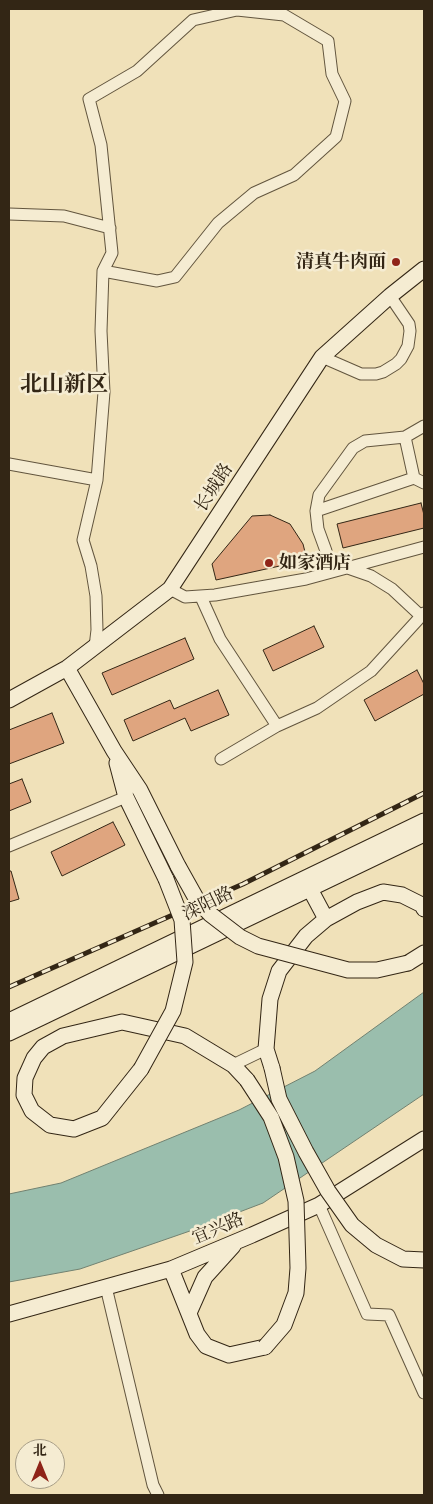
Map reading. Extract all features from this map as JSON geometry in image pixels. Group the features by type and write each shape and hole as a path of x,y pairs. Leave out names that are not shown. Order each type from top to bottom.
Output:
{"street":[{"path":"95,647 96,596 91,566 83,540 97,480 104,392 101,332 103,271 112,253 101,145 89,99 137,71 193,20 236,10 284,15 328,41 332,74 345,101 336,137 294,175 254,193 218,223 175,276 157,281 103,271"},
{"path":"9,214 64,216 110,228"},
{"name":"长城路","path":"9,700 67,668 170,589 322,357 390,296 424,269"},
{"path":"322,357 361,374 376,374 396,364 408,346 410,332 409,324 390,296"},
{"path":"326,551 318,529 316,512 319,494 353,448 365,441 405,437 424,426"},
{"path":"316,512 419,480 405,437"},
{"path":"9,464 97,480"},
{"path":"170,589 185,597 201,597 306,579 424,547"},
{"path":"220,759 277,726 317,708 371,671 423,615 392,589 371,576 348,568"},
{"path":"201,597 220,639 277,726"},
{"path":"67,668 114,751 140,790 197,900 210,914 240,937 258,946 348,970 377,970 408,963 424,953"},
{"path":"114,751 126,798 166,879 182,920 185,962 173,1011 141,1069 102,1118 74,1129 50,1125 32,1111 24,1095 25,1078 34,1058 43,1046 64,1036 122,1022 130,1024 185,1036 233,1065 246,1080 270,1117 286,1157 296,1201 298,1268 296,1293 284,1325 264,1347 228,1355 206,1346 197,1334 171,1269"},
{"path":"9,846 126,798"},
{"name":"滦阳路","path":"9,1021 424,821"},
{"name":"滦阳路","path":"9,1033 424,834"},
{"path":"310,888 326,919"},
{"path":"424,909 422,905 402,895 383,892 357,902 326,919 306,936 280,971 270,999 266,1049 280,1099 328,1191 352,1225 376,1245 402,1259 424,1260"},
{"path":"52,1012 64,1036"},
{"path":"233,1065 266,1049"},
{"name":"宜兴路","path":"9,1314 171,1269 238,1241 319,1205 424,1139"},
{"path":"319,1205 367,1314 389,1314 424,1394"},
{"path":"189,1313 205,1277 224,1254 238,1241"},
{"path":"106,1287 153,1485 158,1495"}],"shaded area":[{"path":"424,992 424,1094 263,1203 80,1269 9,1282 9,1194 61,1183 239,1110 315,1071"}],"building":[{"path":"421,503 424,515 424,528 343,548 337,524"},
{"path":"270,515 290,524 303,544 307,560 216,580 212,564 252,516"},
{"path":"314,626 324,647 273,671 263,650"},
{"path":"185,638 194,659 112,695 102,673"},
{"path":"417,670 424,684 424,694 375,721 364,700"},
{"path":"218,690 229,715 191,731 185,718 133,741 124,720 170,700 174,709"},
{"path":"52,713 64,743 9,764 9,730"},
{"path":"22,779 31,802 9,811 9,784"},
{"path":"113,822 125,845 62,876 51,852"},
{"path":"9,871 11,871 19,899 9,902"}],"railway":[{"path":"9,987 243,884 424,793"}],"place":[{"name":"清真牛肉面","path":"396,262"},
{"name":"如家酒店","path":"269,563"}],"district":[{"name":"北山新区","path":"64,385"}]}
